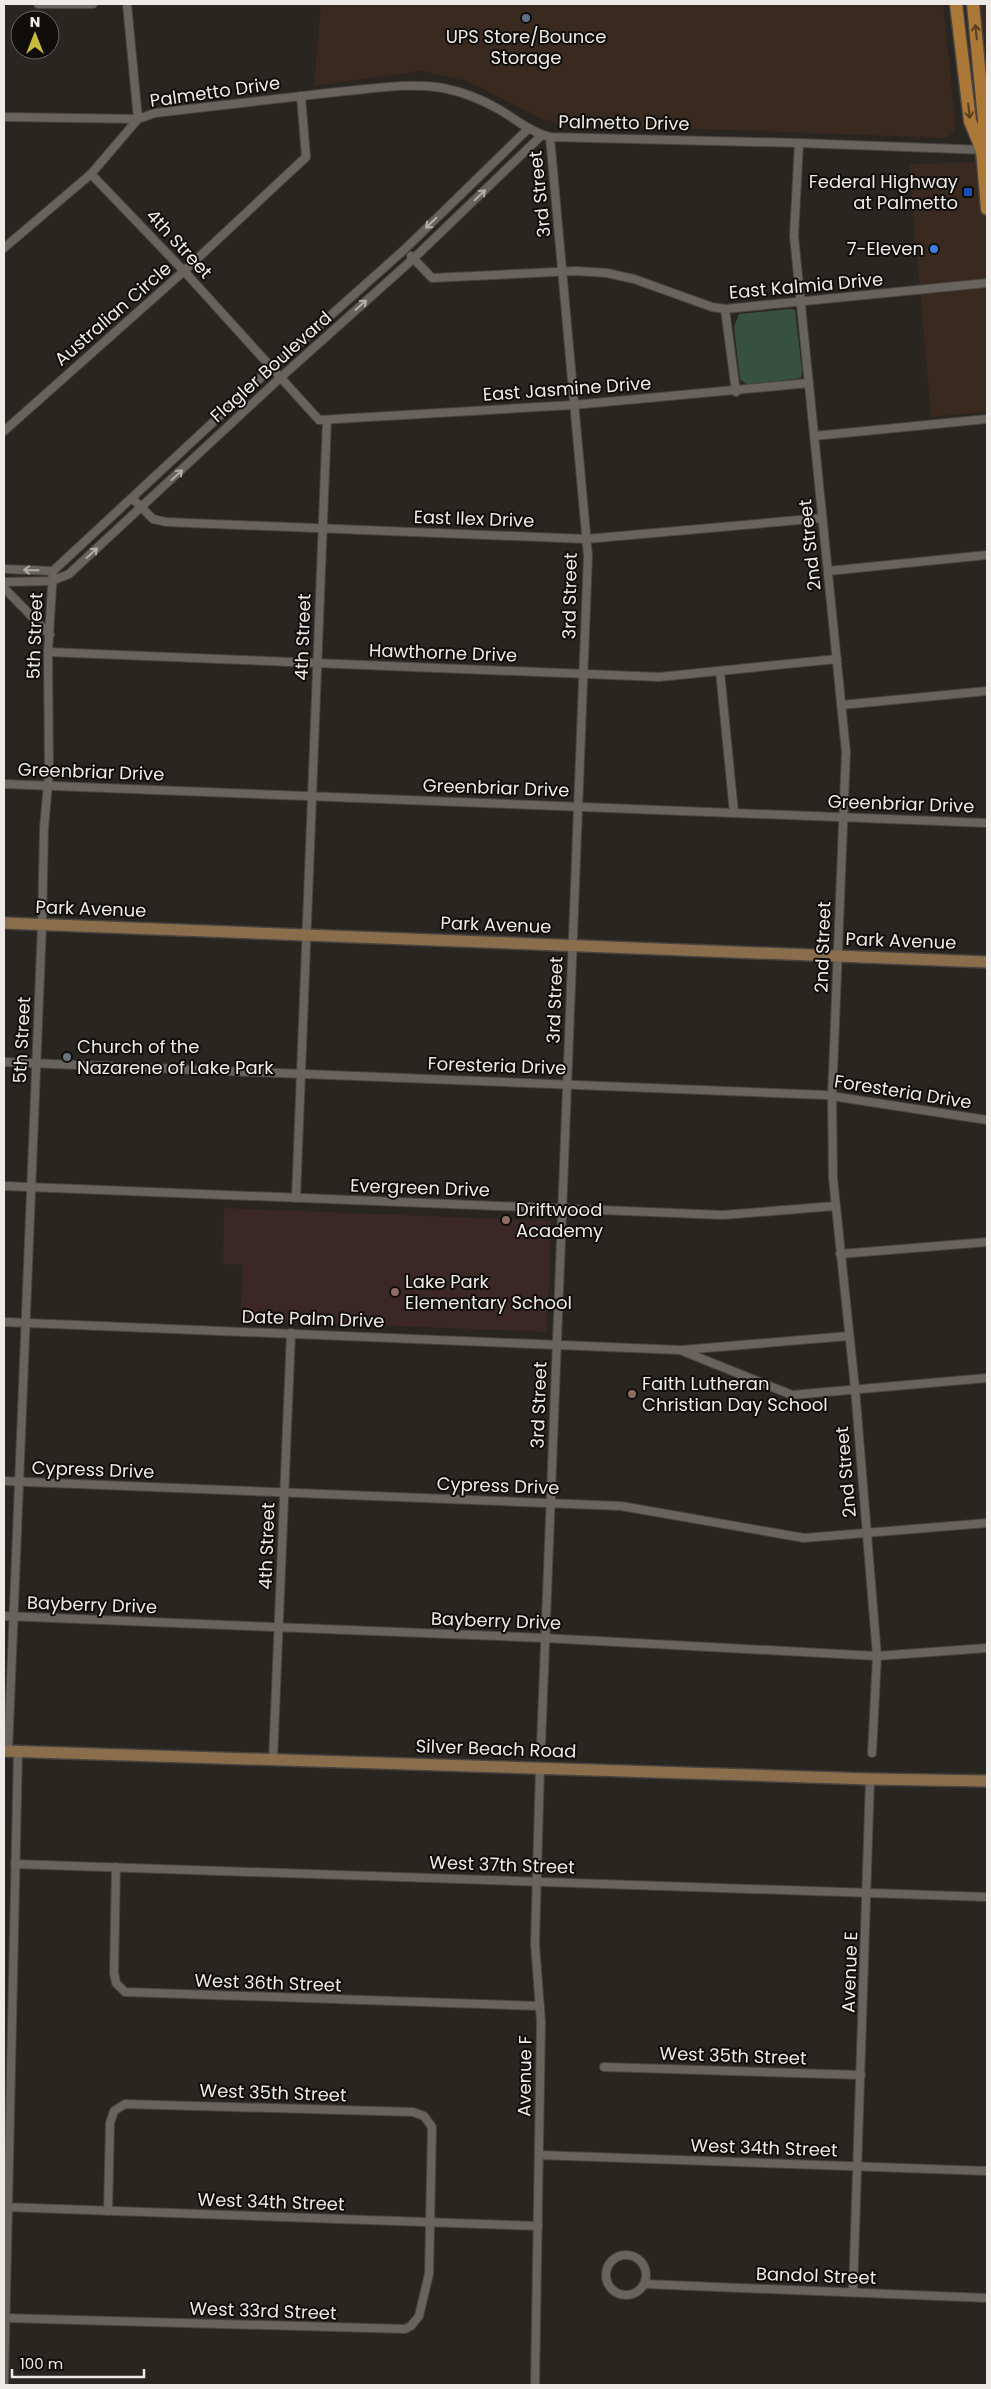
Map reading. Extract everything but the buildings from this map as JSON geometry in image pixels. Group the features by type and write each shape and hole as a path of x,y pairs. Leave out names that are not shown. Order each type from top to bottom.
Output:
{"main road":[{"path":"956,4 970,121 984,150"},
{"path":"973,4 984,120 987,209"}],"street":[{"path":"38,4 93,4"},
{"path":"4,248 91,174 138,118 127,4"},
{"name":"Palmetto Drive","path":"4,117 138,118 155,113 411,85 444,88 476,98 546,136 984,150"},
{"name":"Australian Circle","path":"4,430 184,271 306,158 301,96"},
{"name":"Flagler Boulevard","path":"53,570 272,368 405,249 529,128"},
{"name":"Flagler Boulevard","path":"4,582 52,581 69,574 280,378 546,136"},
{"name":"3rd Street","path":"541,1746 588,556 573,405 563,272 546,136"},
{"name":"2nd Street","path":"799,143 794,236 846,752 832,1096 832,1178 855,1388 877,1656 872,1753"},
{"name":"4th Street","path":"91,174 184,271 319,420 327,420 296,1198"},
{"name":"East Kalmia Drive","path":"405,249 432,278 563,272 607,273 634,279 712,307 725,309 987,283"},
{"path":"725,309 736,392"},
{"name":"East Jasmine Drive","path":"327,420 573,405 736,392 809,383"},
{"path":"814,436 987,419"},
{"name":"East Ilex Drive","path":"132,498 153,518 166,522 586,539 822,518"},
{"path":"828,571 987,555"},
{"path":"4,569 53,570"},
{"name":"5th Street","path":"4,2385 6,2208 15,1864 10,1751 13,1616 42,925 47,785 48,652 53,570"},
{"path":"4,588 50,635"},
{"name":"Hawthorne Drive","path":"48,652 659,677 837,659"},
{"path":"720,671 734,813"},
{"path":"841,705 987,691"},
{"name":"Greenbriar Drive","path":"4,784 987,823"},
{"name":"Park Avenue","path":"4,923 987,962"},
{"name":"Foresteria Drive","path":"4,1062 832,1096 987,1120"},
{"name":"Evergreen Drive","path":"4,1186 723,1216 836,1206"},
{"path":"840,1254 987,1242"},
{"name":"Date Palm Drive","path":"4,1322 680,1350 849,1336"},
{"name":"4th Street","path":"274,1760 290,1333"},
{"name":"Date Palm Drive","path":"680,1350 792,1395 855,1388 987,1378"},
{"name":"Cypress Drive","path":"4,1481 621,1506 804,1538 987,1523"},
{"name":"Bayberry Drive","path":"4,1616 544,1638 877,1656 987,1648"},
{"name":"Silver Beach Road","path":"10,1751 870,1780 987,1781"},
{"name":"Avenue F","path":"535,2385 540,2006 534,1944 540,1768"},
{"name":"Avenue E","path":"854,2292 870,1780"},
{"name":"West 37th Street","path":"15,1864 987,1897"},
{"name":"West 36th Street","path":"116,1867 114,1973 116,1983 125,1992 540,2006"},
{"name":"West 35th Street","path":"604,2067 861,2075"},
{"name":"West 35th Street","path":"108,2211 111,2117 119,2106 125,2104 413,2112 424,2116 429,2121 433,2133 431,2222"},
{"name":"West 34th Street","path":"539,2155 987,2170"},
{"name":"West 34th Street","path":"6,2208 538,2226"},
{"name":"West 33rd Street","path":"5,2318 405,2329 416,2322 427,2289 431,2222"},
{"path":"623,2255 635,2257 644,2266 646,2272 644,2284 634,2293 618,2293 609,2286 606,2280 608,2266 612,2261 623,2255"},
{"name":"Bandol Street","path":"644,2284 987,2298"}],"shaded area":[{"path":"321,4 943,4 956,128 948,138 560,124 542,119 467,81 421,71 314,86"},
{"path":"980,4 987,4 987,59"},
{"path":"987,162 987,412 931,417 909,164"},
{"name":"Lake Park Elementary School","path":"224,1208 551,1221 547,1332 240,1320 243,1265 223,1264"}],"green space":[{"path":"795,310 802,371 801,378 747,385 740,379 734,327 739,314"}],"place":[{"name":"UPS Store/Bounce Storage","path":"526,18"},
{"name":"Federal Highway at Palmetto","path":"968,192"},
{"name":"7-Eleven","path":"934,249"},
{"name":"Church of the Nazarene of Lake Park","path":"67,1057"},
{"name":"Driftwood Academy","path":"506,1220"},
{"name":"Lake Park Elementary School","path":"395,1292"},
{"name":"Faith Lutheran Christian Day School","path":"632,1394"}]}
